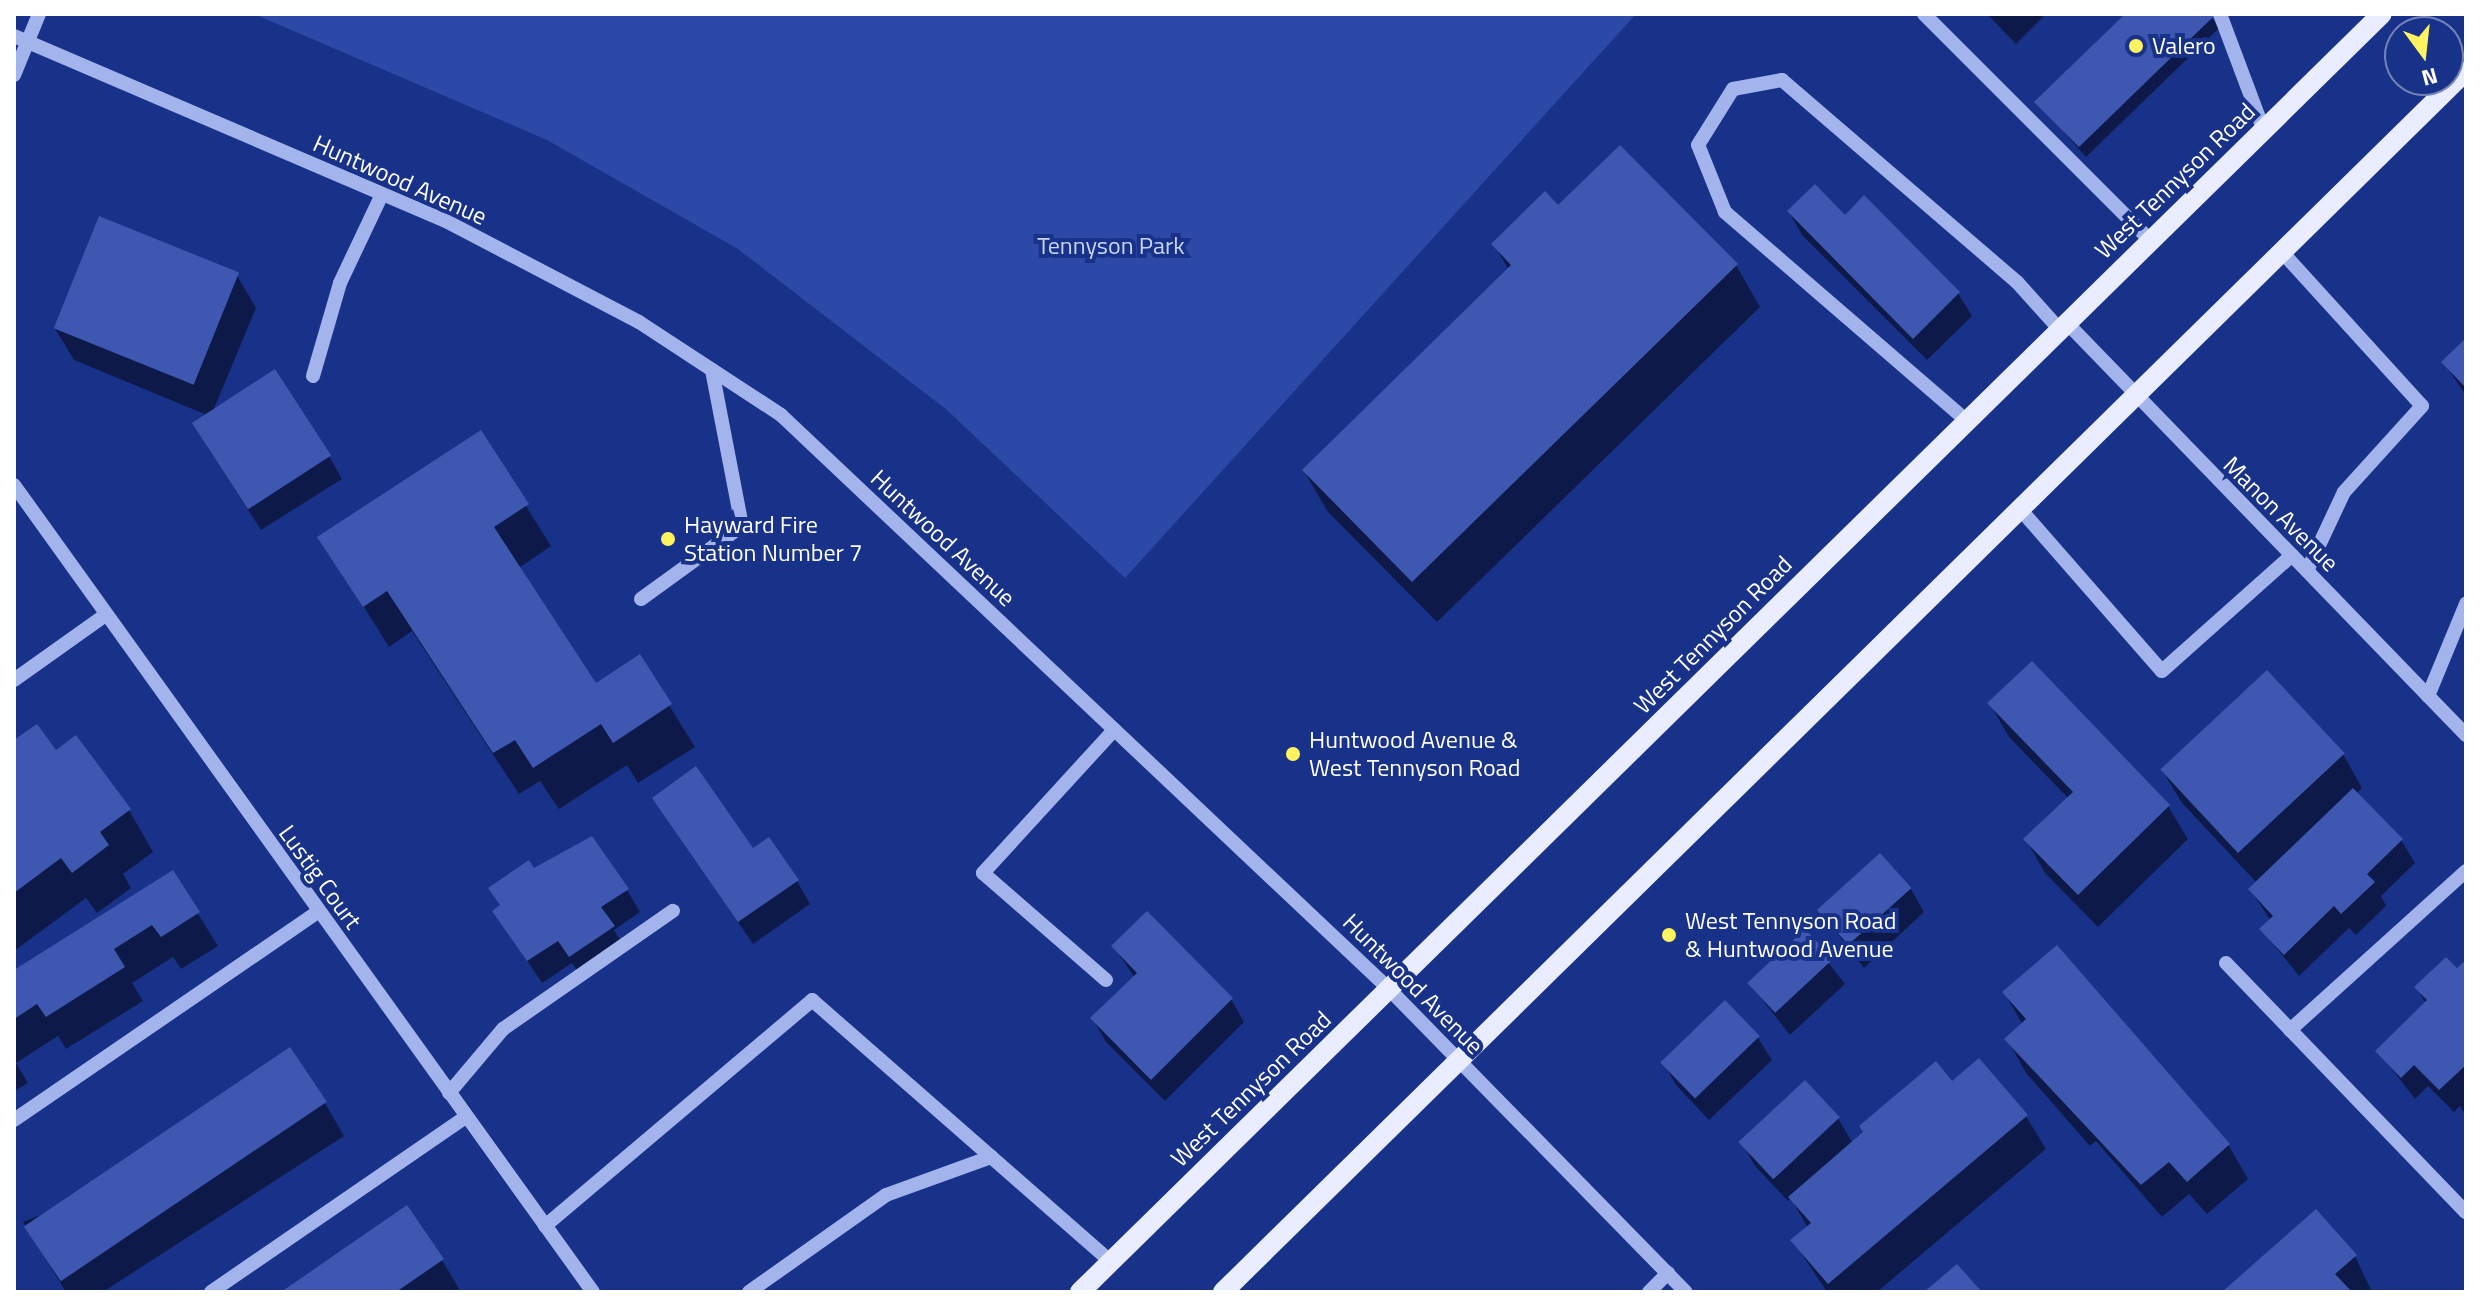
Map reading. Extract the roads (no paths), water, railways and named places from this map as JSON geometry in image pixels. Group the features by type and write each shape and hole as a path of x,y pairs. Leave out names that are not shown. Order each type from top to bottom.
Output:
{"main road":[{"name":"West Tennyson Road","path":"1080,1292 2382,14"},
{"path":"1223,1292 2466,71"}],"street":[{"path":"14,75 21,40 39,14"},
{"path":"1924,14 2151,241"},
{"path":"2220,14 2264,131"},
{"name":"Huntwood Avenue","path":"21,40 382,194 639,322 781,415 1389,989 1686,1292"},
{"name":"Manon Avenue","path":"1967,421 1725,212 1698,145 1733,89 1782,80 2017,282 2137,394 2466,735"},
{"path":"313,376 340,283 382,194"},
{"path":"2282,252 2422,406 2344,492 2307,571"},
{"path":"641,599 742,526 712,370"},
{"name":"Lustig Court","path":"14,485 104,616 593,1292"},
{"path":"2020,509 2162,671 2292,555"},
{"path":"2428,696 2466,604"},
{"path":"14,680 104,616"},
{"path":"1106,980 983,873 1114,730"},
{"path":"2290,1030 2466,871"},
{"path":"449,1093 503,1029 673,911"},
{"path":"14,1120 318,912"},
{"path":"2226,963 2466,1212"},
{"path":"545,1226 812,1000 1111,1262"},
{"path":"211,1292 466,1117"},
{"path":"749,1292 886,1195 991,1157"},
{"path":"1649,1292 1668,1273"}],"place":[{"name":"Valero","path":"2136,46"},
{"name":"Hayward Fire Station Number 7","path":"668,539"},
{"name":"Huntwood Avenue & West Tennyson Road","path":"1293,754"},
{"name":"West Tennyson Road & Huntwood Avenue","path":"1669,935"}],"park label":[{"name":"Tennyson Park","path":"1111,246"}]}
